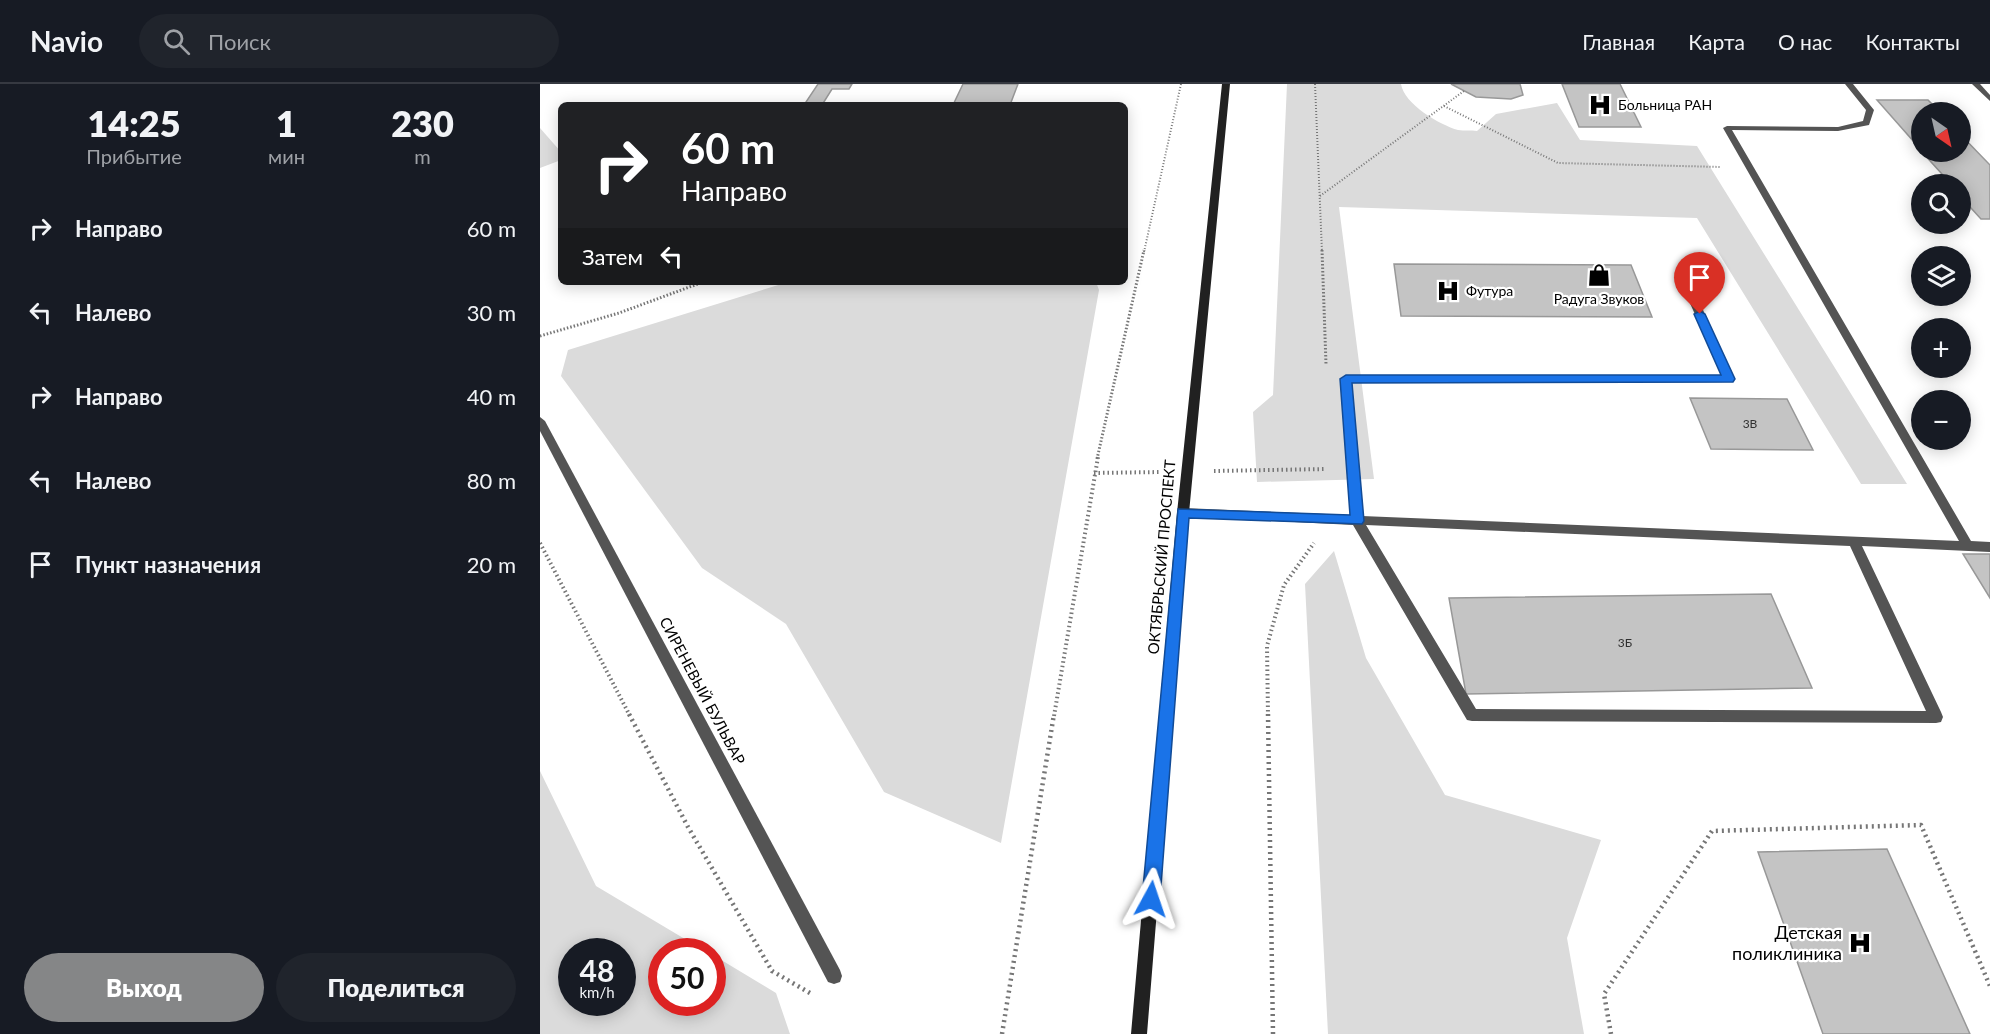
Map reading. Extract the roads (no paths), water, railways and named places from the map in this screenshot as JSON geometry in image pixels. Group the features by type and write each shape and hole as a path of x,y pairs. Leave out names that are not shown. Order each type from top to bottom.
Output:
{"main road":[{"name":"ОКТЯБРЬСКИЙ ПРОСПЕКТ","path":"1139,1034 1183,513 1226,84"}],"street":[{"path":"1849,84 1870,110 1866,123 1838,129 1727,128 1968,546"},
{"path":"1976,84 1990,99"},
{"path":"1690,292 1729,379 1346,379 1357,521 1472,715 1936,717 1854,542"},
{"name":"СИРЕНЕВЫЙ БУЛЬВАР","path":"540,421 834,976"},
{"path":"1183,513 1990,547"}],"place":[{"name":"Больница РАН","path":"1600,105"},
{"name":"Радуга Звуков","path":"1599,275"},
{"name":"Футура","path":"1448,291"},
{"name":"Детская поликлиника","path":"1860,943"}]}
